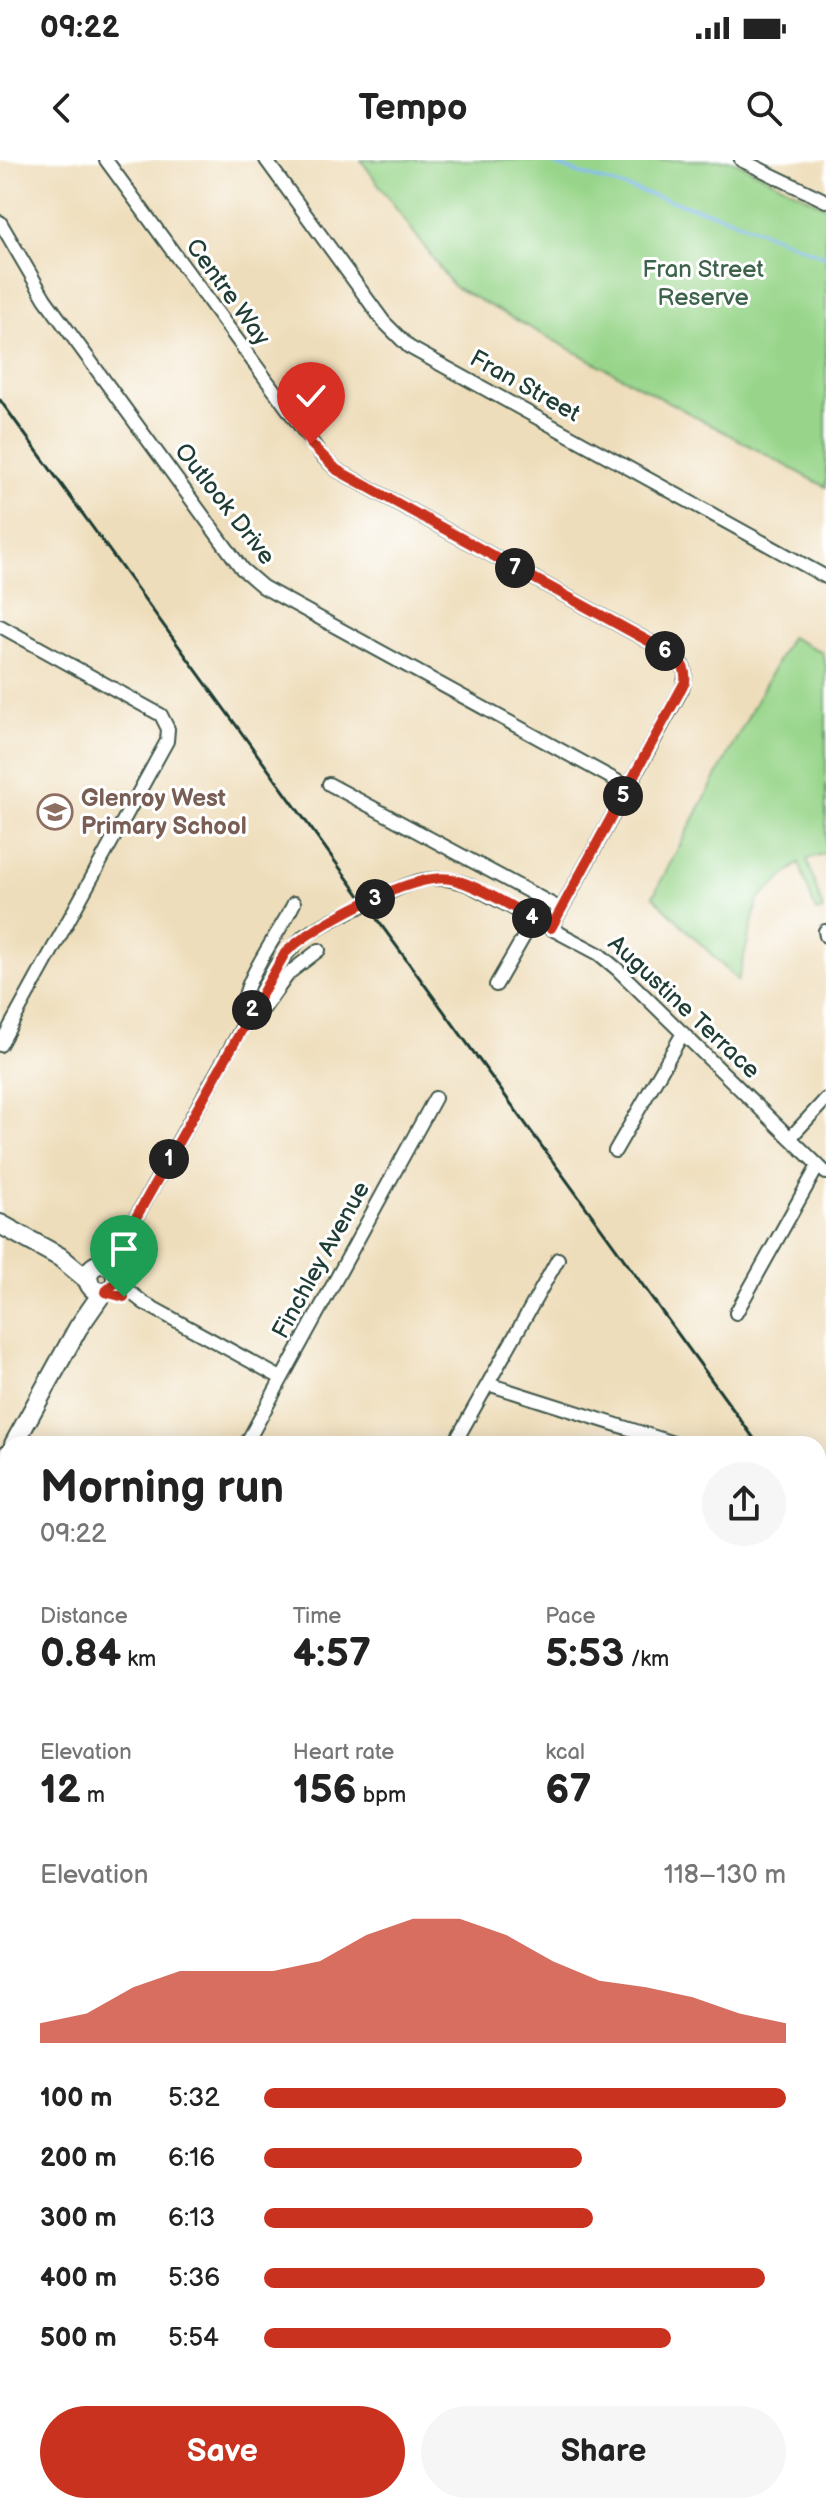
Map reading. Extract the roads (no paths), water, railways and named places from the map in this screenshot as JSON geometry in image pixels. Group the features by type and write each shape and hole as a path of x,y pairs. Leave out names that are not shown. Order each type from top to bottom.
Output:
{"street":[{"name":"Centre Way","path":"106,160 322,456 337,470 670,653 682,663 686,676 682,689 628,787"},
{"name":"Fran Street","path":"266,160 384,322 409,347 826,577"},
{"path":"741,160 826,201"},
{"name":"Outlook Drive","path":"0,222 45,299 252,579 628,787"},
{"path":"0,626 161,715 168,729 167,741 0,1045"},
{"path":"329,784 561,909"},
{"path":"551,928 628,787"},
{"name":"Augustine Terrace","path":"102,1279 285,953 304,936 332,920 418,881 451,878 469,885 608,961 822,1170"},
{"path":"294,903 244,995 242,1005 249,1014 264,1008 289,973 319,950"},
{"path":"496,985 534,919"},
{"path":"615,1151 683,1033"},
{"name":"Finchley Avenue","path":"250,1436 435,1098"},
{"path":"790,1138 826,1099"},
{"path":"736,1313 822,1170"},
{"path":"0,1224 126,1289 144,1303 281,1378"},
{"path":"459,1436 558,1259"},
{"path":"18,1436 78,1328 90,1296 102,1279"},
{"path":"488,1384 652,1436"}],"waterway":[{"path":"543,160 726,217 826,257"}],"railway":[{"path":"0,400 752,1436"}],"place":[{"name":"Glenroy West Primary School","path":"55,812"}],"park label":[{"name":"Fran Street Reserve","path":"703,283"}]}
